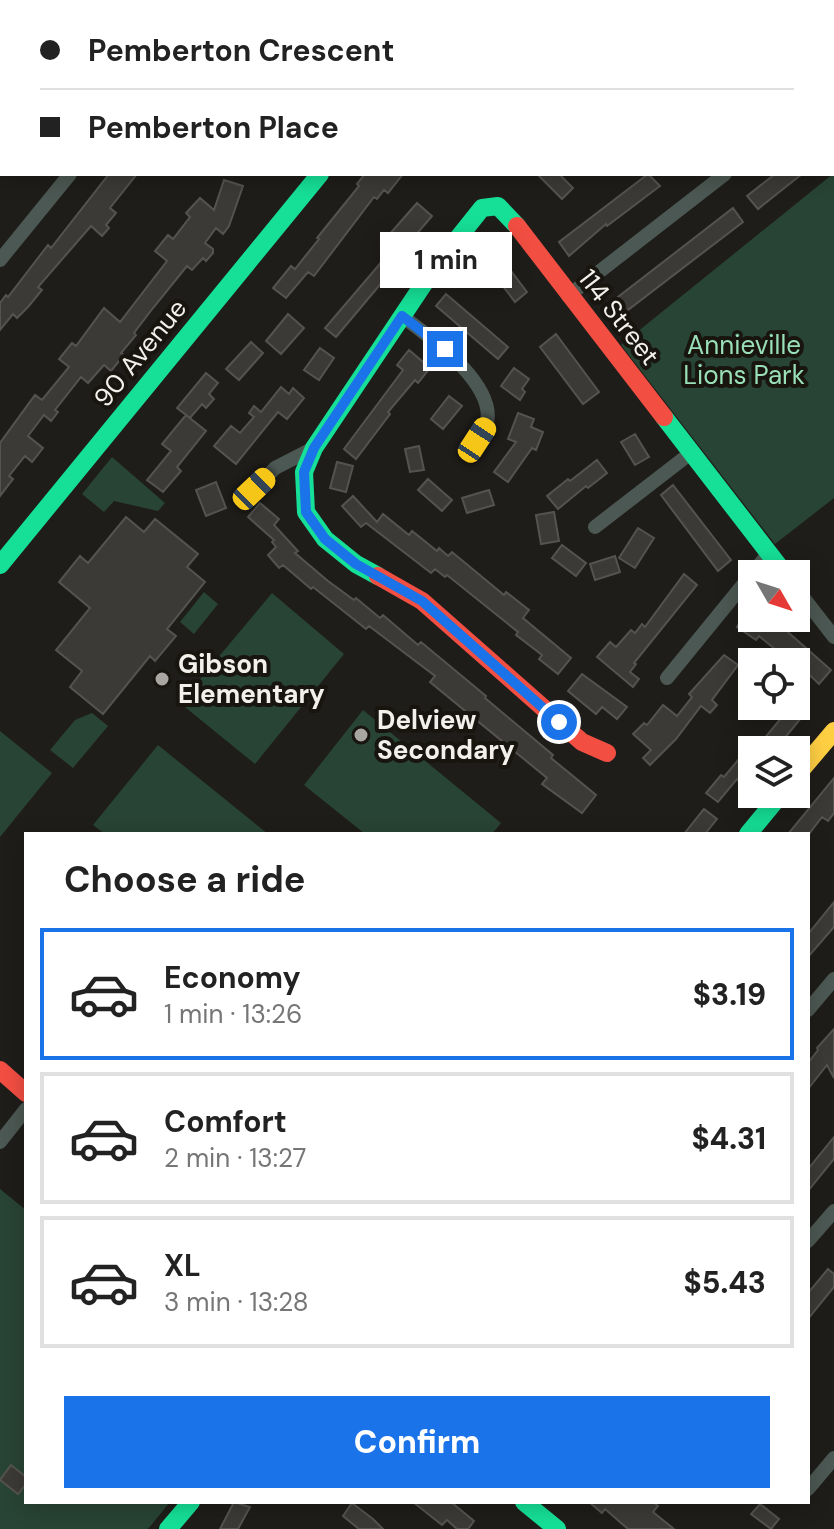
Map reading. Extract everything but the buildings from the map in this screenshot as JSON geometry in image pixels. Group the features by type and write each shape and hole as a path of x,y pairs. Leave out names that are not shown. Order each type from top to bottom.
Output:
{"street":[{"path":"0,260 68,176"},
{"name":"90 Avenue","path":"0,565 318,176"},
{"path":"568,296 722,176"},
{"name":"114 Street","path":"402,316 435,267 482,208 499,206 774,560"},
{"path":"468,454 486,425 484,392 445,349 402,316 314,448 304,472 306,512 325,539 356,564 422,601 582,742 607,753"},
{"path":"250,495 275,468 314,448"},
{"path":"595,527 692,452"},
{"path":"667,678 769,553"},
{"path":"810,606 834,637"},
{"path":"810,759 834,731"},
{"path":"750,832 769,808"},
{"path":"810,1008 834,979"},
{"path":"0,1070 24,1091"},
{"path":"0,1142 24,1112"},
{"path":"810,1239 834,1211"},
{"path":"810,1487 834,1458"},
{"path":"168,1529 189,1504"},
{"path":"526,1504 557,1529"}],"green space":[{"name":"Annieville Lions Park","path":"834,176 834,498 775,544 621,345"},
{"path":"112,457 165,503 158,511 114,501 104,512 82,494"},
{"path":"204,592 218,604 194,634 180,622"},
{"path":"272,593 344,654 255,764 180,703"},
{"path":"363,710 501,823 494,832 363,832 304,785"},
{"path":"92,713 108,726 73,768 50,750 75,720"},
{"path":"0,731 52,773 0,837"},
{"path":"158,745 266,832 102,832 93,825"},
{"path":"0,1189 24,1208 24,1504 168,1504 148,1529 0,1529"}],"traffic: fast":[{"path":"0,565 318,176"},
{"path":"378,576 356,564 325,539 306,512 304,472 314,448 435,267 482,208 498,206 517,226"},
{"path":"664,417 774,560"},
{"path":"750,832 769,808"},
{"path":"168,1529 189,1504"},
{"path":"526,1504 557,1529"}],"traffic: slow":[{"path":"810,759 834,731"}],"traffic: jam":[{"path":"517,226 664,417"},
{"path":"378,576 422,601 582,742 607,753"},
{"path":"0,1070 24,1091"}],"place":[{"name":"Gibson Elementary","path":"162,679"},
{"name":"Delview Secondary","path":"361,735"}],"route":[{"path":"445,349 402,316 314,448 304,472 306,512 325,539 356,564 422,601 559,722"}]}
